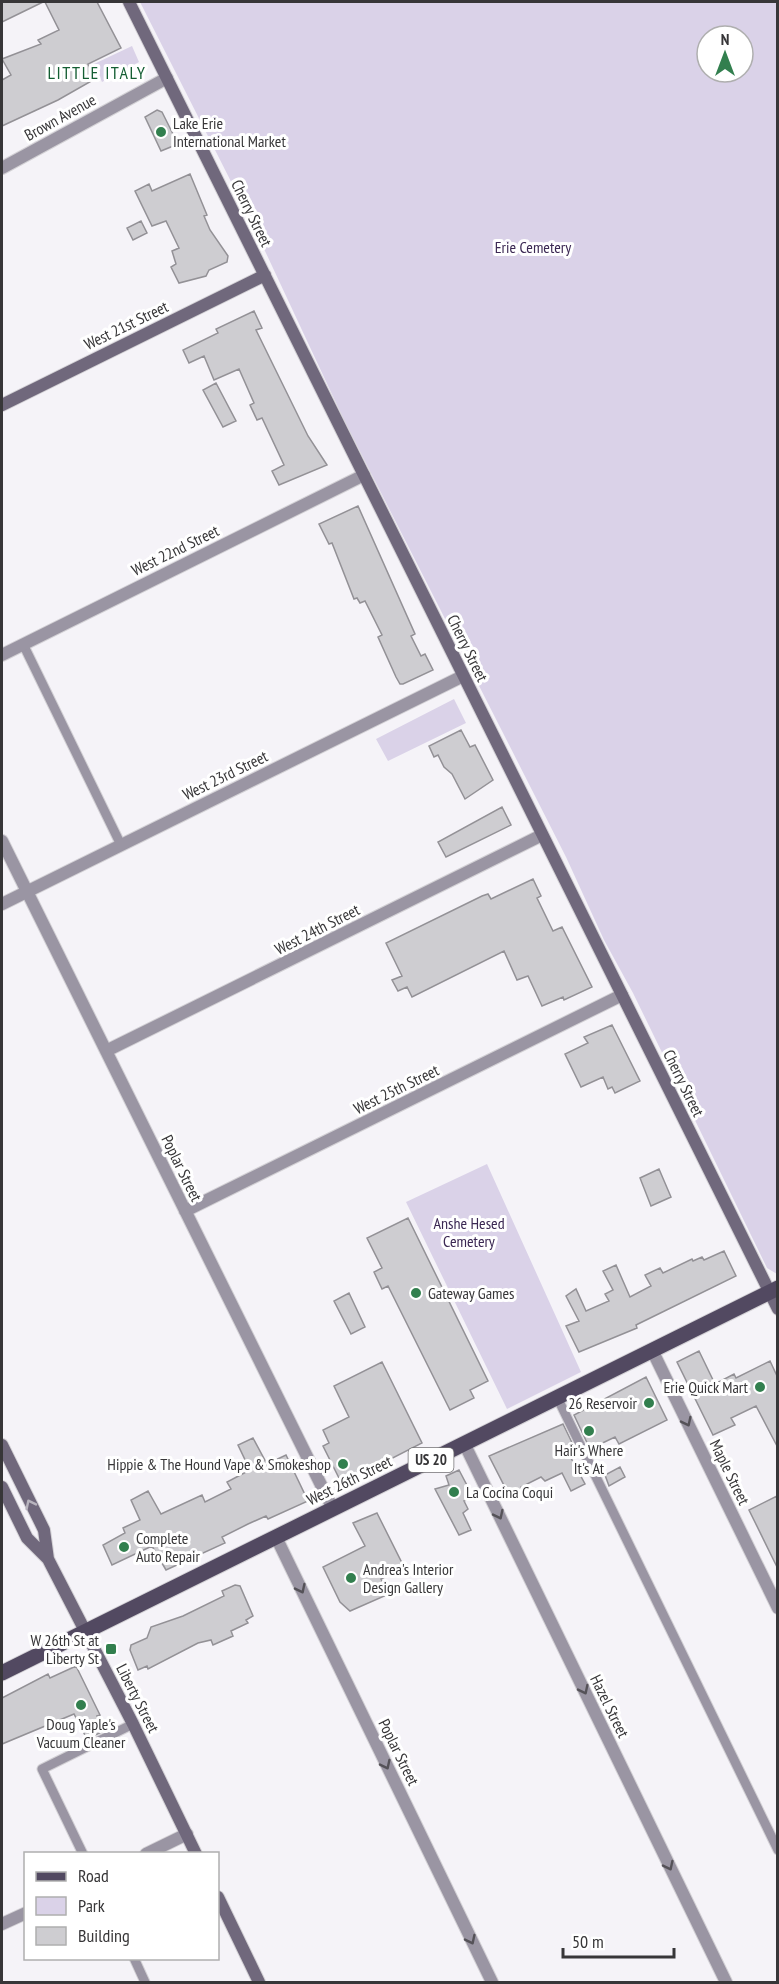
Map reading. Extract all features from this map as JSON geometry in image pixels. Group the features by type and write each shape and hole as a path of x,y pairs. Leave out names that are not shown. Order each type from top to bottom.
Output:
{"main road":[{"name":"West 26th Street","path":"2,1673 773,1290"}],"street":[{"name":"Cherry Street","path":"129,2 542,835 773,1290 777,1309"},
{"name":"Brown Avenue","path":"2,168 167,78"},
{"name":"West 21st Street","path":"2,405 265,275"},
{"name":"West 22nd Street","path":"2,655 364,475"},
{"name":"West 23rd Street","path":"2,904 463,676"},
{"name":"West 24th Street","path":"106,1051 542,835"},
{"name":"Poplar Street","path":"2,841 333,1509"},
{"name":"West 25th Street","path":"185,1211 622,995"},
{"name":"Maple Street","path":"652,1350 777,1608"},
{"name":"Hazel Street","path":"464,1443 726,1983"},
{"name":"Liberty Street","path":"2,1445 44,1530 48,1559"},
{"name":"Liberty Street","path":"2,1487 27,1538 48,1559 133,1724 195,1852"},
{"name":"Poplar Street","path":"276,1537 492,1983"},
{"path":"150,1852 187,1834"},
{"path":"219,1899 259,1983"},
{"path":"2,1924 24,1913"}],"lane":[{"path":"23,644 122,845"},
{"path":"557,1397 777,1850"},
{"path":"82,1852 42,1769 133,1724"},
{"path":"134,1960 145,1983"}],"green space":[{"name":"Erie Cemetery","path":"140,2 777,2 777,1274 767,1268 633,993 604,940 566,857 344,420 251,221"},
{"path":"132,46 139,62 102,82 94,64"},
{"path":"454,699 466,723 388,761 376,739"},
{"name":"Anshe Hesed Cemetery","path":"487,1164 581,1372 507,1409 406,1202"}],"building":[{"path":"2,2 43,2 2,22"},
{"path":"45,2 97,2 121,48 88,64 95,79 58,100 2,126 2,80 11,75 2,59 41,44 38,40 59,30"},
{"path":"157,110 162,112 178,144 161,151 145,117"},
{"path":"190,174 207,215 204,216 210,230 228,256 227,262 209,270 206,276 179,283 171,267 176,264 172,251 179,248 166,221 152,226 135,191 149,184 152,191"},
{"path":"141,221 147,233 133,240 127,228"},
{"path":"254,311 262,328 256,330 308,436 327,465 279,485 272,471 284,465 262,418 257,420 250,405 254,403 239,369 214,380 204,356 189,363 183,350 218,333 216,329"},
{"path":"216,383 236,421 223,427 203,390"},
{"path":"358,506 415,634 411,636 421,656 425,654 433,670 403,684 400,684 396,677 378,637 382,635 365,601 360,603 357,598 354,599 332,543 329,544 319,524"},
{"path":"461,730 470,747 475,745 493,780 465,799 452,774 444,767 438,755 434,757 429,746"},
{"path":"502,807 511,825 446,857 438,842"},
{"path":"533,879 541,896 537,898 553,931 562,927 592,987 564,1000 563,997 542,1006 528,976 517,980 504,951 412,997 407,987 398,991 392,980 402,976 386,943 482,896 488,894 491,899"},
{"path":"612,1025 640,1081 615,1093 612,1087 608,1089 603,1077 581,1087 565,1054 588,1043 584,1037"},
{"path":"659,1169 671,1197 651,1206 640,1178"},
{"path":"408,1218 488,1381 470,1390 474,1398 450,1410 388,1286 382,1289 374,1272 382,1268 367,1238"},
{"path":"724,1251 736,1276 636,1325 637,1328 579,1352 566,1326 579,1321 566,1296 576,1289 586,1311 609,1301 605,1294 613,1290 603,1271 616,1265 630,1297 651,1286 645,1275 660,1268 663,1273 692,1259 693,1261 702,1257 704,1260"},
{"path":"349,1293 365,1327 351,1334 334,1301"},
{"path":"699,1351 715,1384 734,1374 736,1378 770,1361 777,1376 777,1446 756,1406 731,1418 735,1425 713,1435 677,1362"},
{"path":"382,1362 422,1443 342,1484 323,1446 329,1443 323,1430 349,1417 334,1386"},
{"path":"646,1377 667,1420 619,1444 615,1437 590,1449 574,1415"},
{"path":"563,1424 577,1453 570,1456 585,1484 571,1491 562,1473 545,1481 541,1477 521,1487 523,1492 511,1499 489,1456"},
{"path":"253,1438 267,1464 286,1455 308,1501 268,1519 266,1516 248,1524 222,1537 225,1543 166,1570 152,1546 112,1565 103,1545 125,1533 123,1528 140,1520 131,1500 148,1491 161,1514 202,1495 205,1502 231,1489 227,1482 246,1472 245,1468 248,1466 238,1445"},
{"path":"620,1467 625,1477 609,1486 605,1475"},
{"path":"459,1470 471,1493 469,1494 471,1498 464,1501 468,1509 463,1513 471,1530 459,1535 435,1489 449,1485 446,1476"},
{"path":"777,1496 777,1567 749,1510"},
{"path":"377,1513 404,1567 381,1579 389,1594 350,1611 340,1602 323,1567 365,1546 353,1523"},
{"path":"235,1585 240,1586 253,1616 246,1620 248,1623 231,1631 233,1636 213,1645 211,1640 198,1643 148,1669 147,1666 138,1670 130,1650 131,1645 147,1638 151,1627 183,1616 224,1596 222,1591"},
{"path":"76,1666 100,1715 97,1716 104,1731 87,1739 74,1714 2,1744 2,1698 48,1674 50,1678"}],"place":[{"name":"Lake Erie International Market","path":"161,132"},
{"name":"Gateway Games","path":"416,1293"},
{"name":"Erie Quick Mart","path":"760,1387"},
{"name":"26 Reservoir","path":"649,1403"},
{"name":"Hair's Where It's At","path":"589,1431"},
{"name":"Hippie & The Hound Vape & Smokeshop","path":"343,1464"},
{"name":"La Cocina Coqui","path":"454,1492"},
{"name":"Complete Auto Repair","path":"124,1547"},
{"name":"Andrea's Interior Design Gallery","path":"351,1578"},
{"name":"W 26th St at Liberty St","path":"111,1649"},
{"name":"Doug Yaple's Vacuum Cleaner","path":"81,1705"}],"district":[{"name":"LITTLE ITALY","path":"97,73"}]}
